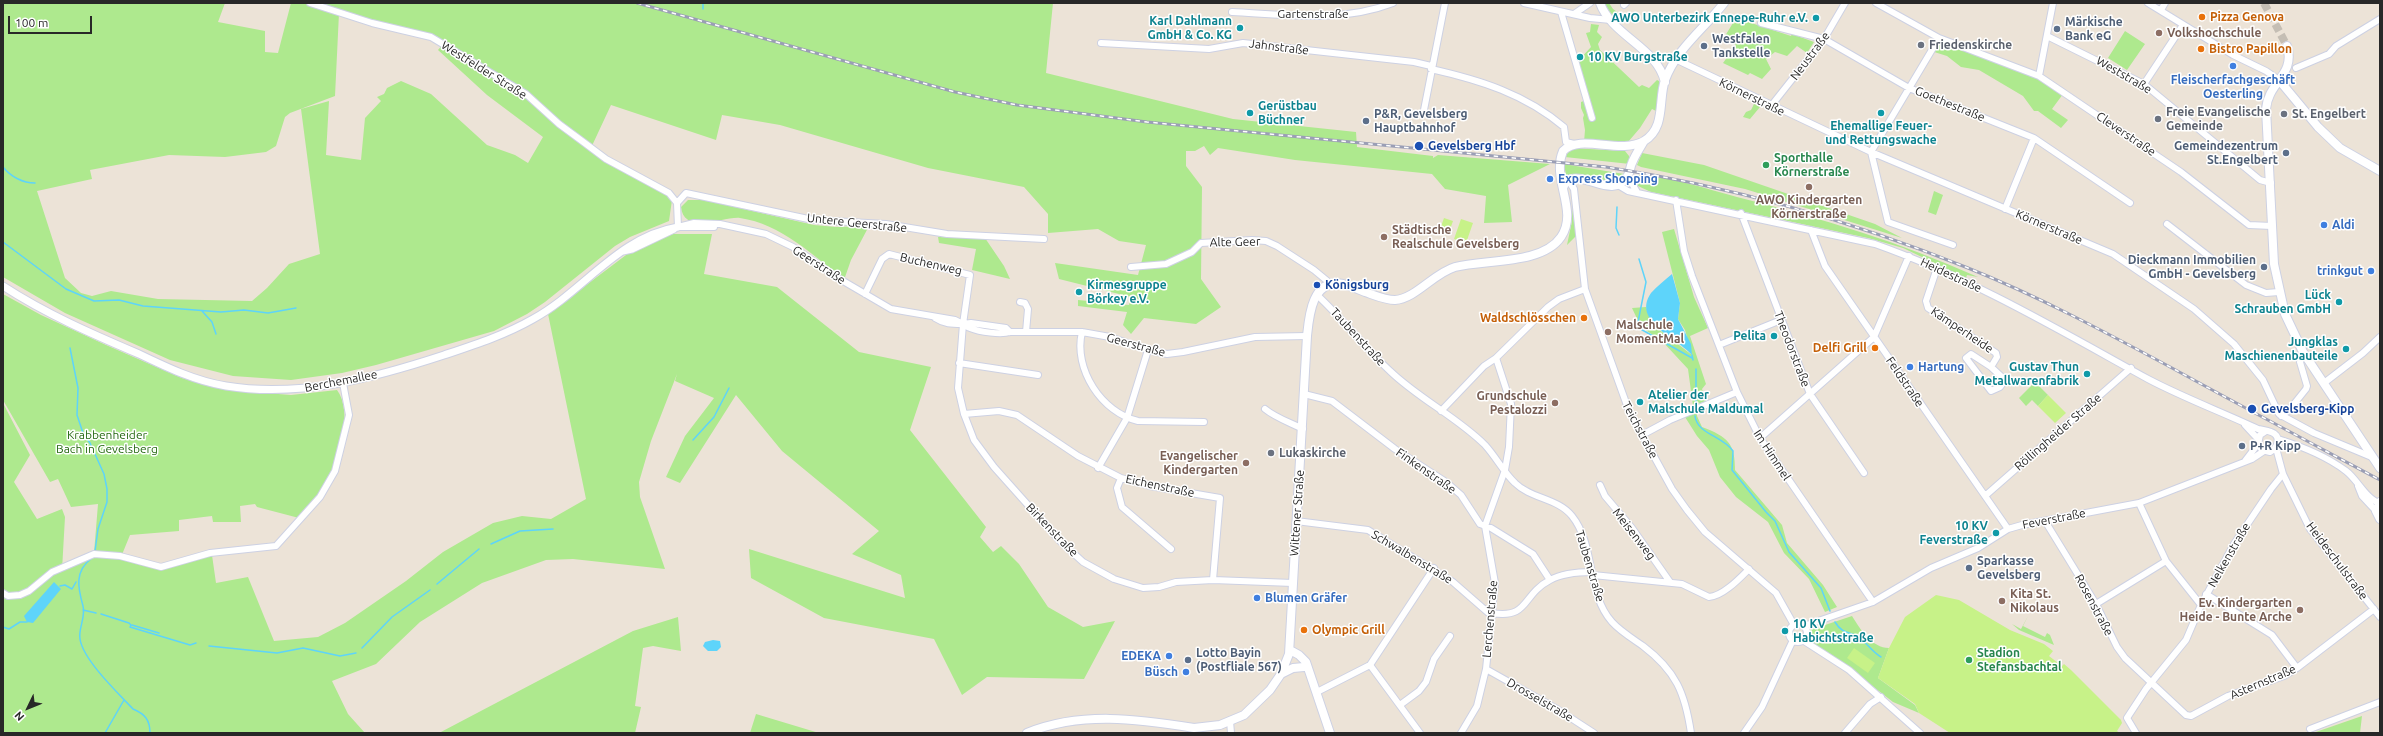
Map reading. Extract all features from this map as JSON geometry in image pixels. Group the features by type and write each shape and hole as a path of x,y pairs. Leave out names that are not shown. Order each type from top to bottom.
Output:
{"main road":[{"path":"1600,3 1610,20 1659,65 1665,82"},
{"path":"1568,180 1581,180 1606,186 1618,185 1628,177 1632,162 1644,141 1651,135 1658,123 1665,82 1675,59 1724,3"},
{"path":"2288,46 2289,64 2266,102 2274,264 2279,292 2288,324 2303,352 2380,468"},
{"path":"1659,65 1665,65 1675,59"},
{"path":"2279,80 2318,127 2340,148 2380,171"},
{"path":"1331,284 1343,284 1378,297 1395,300 1410,294 1448,269 1529,256 1546,249 1558,241 1566,227 1567,213 1561,167 1563,151 1570,143 1624,147 1644,141"},
{"path":"1624,147 1631,153 1632,162"},
{"path":"1561,167 1568,180"},
{"path":"1563,188 1568,180"},
{"name":"Wittener Straße","path":"1027,733 1055,723 1079,719 1120,719 1194,728 1210,727 1244,715 1258,702 1281,674 1289,654 1309,311 1317,295 1331,284"},
{"path":"2379,503 2376,511 2380,519"},
{"path":"1289,654 1306,668 1317,692 1330,733"},
{"path":"1281,674 1293,668 1306,668"}],"street":[{"name":"Westfelder Straße","path":"310,3 372,23 431,37 526,94 559,124 582,141 606,158 669,193 677,204"},
{"name":"Gartenstraße","path":"1232,12 1341,16 1371,10 1393,3"},
{"path":"1424,110 1431,68 1445,3"},
{"path":"1524,3 1561,12 1610,20"},
{"path":"1574,14 1590,3"},
{"name":"Neustraße","path":"1771,106 1824,38 1845,3"},
{"name":"Cleverstraße","path":"1876,3 1939,38 2039,76 2181,172 2249,225 2272,226"},
{"path":"2039,76 2053,3"},
{"path":"2148,3 2233,55 2266,71 2279,80"},
{"path":"2160,10 2165,3"},
{"path":"1561,12 1592,118"},
{"path":"2296,68 2329,54 2336,46 2380,19"},
{"name":"Goethestraße","path":"1761,23 1824,38 1909,88 2034,138 2130,204"},
{"path":"2144,84 2183,25"},
{"name":"Weststraße","path":"2047,36 2144,84 2260,180 2270,183"},
{"path":"1939,38 1871,152 1888,222 1953,245"},
{"name":"Jahnstraße","path":"1101,43 1208,49 1243,43 1408,62 1477,80 1527,100 1564,126 1570,143"},
{"name":"Körnerstraße","path":"1675,59 1771,106 1871,152 2113,254 2194,309 2234,344 2263,380 2277,412 2281,416"},
{"path":"2005,209 2034,138"},
{"path":"1628,177 1637,192"},
{"name":"Teichstraße","path":"1568,180 1574,189 1585,289 1618,385 1642,435 1672,489 1687,510 1705,532 1776,593 1794,626"},
{"path":"1574,189 1581,180"},
{"name":"Heidestraße","path":"1618,185 1628,191 1741,213 1875,244 1909,256 1998,298 2131,368 2241,421 2272,432 2277,444"},
{"name":"Untere Geerstraße","path":"677,204 686,192 813,220 886,224 947,234 1044,238"},
{"name":"Im Himmel","path":"1676,200 1684,251 1737,392 1760,438 1873,602"},
{"path":"677,204 676,215 678,227"},
{"name":"Theodorstraße","path":"1741,213 1810,394 1864,474"},
{"name":"Geerstraße","path":"678,227 694,223 723,225 758,232 778,239 891,309 935,318 955,320 963,324 971,323 1006,328 1010,332 1082,332 1110,337 1148,350 1174,354 1255,337 1308,336"},
{"path":"2167,224 2246,285 2266,293 2279,292"},
{"name":"Berchemallee","path":"3,286 46,312 100,338 182,373 225,386 301,389 343,383 402,368 502,335 535,318 621,252 632,249 678,227"},
{"name":"Feldstraße","path":"1811,230 1825,266 2008,529"},
{"name":"Alte Geer","path":"1131,267 1166,264 1192,252 1201,243 1252,240 1266,241 1314,270 1331,284"},
{"name":"Buchenweg","path":"865,294 882,259 889,254 968,273 971,278 963,324"},
{"path":"1760,438 1874,337 1909,256"},
{"name":"Kämperheide","path":"1937,268 1926,301 1928,308 1995,351 1997,357 1991,367"},
{"path":"1441,411 1484,366 1496,358 1548,307 1559,299 1585,289"},
{"name":"Taubenstraße","path":"1317,295 1390,371 1476,436 1514,482 1523,490 1558,505 1572,515 1583,533 1604,608 1612,622 1664,663 1675,679 1688,715 1691,733"},
{"path":"1020,302 1026,303 1028,307 1026,332"},
{"path":"1719,345 1781,320"},
{"name":"Birkenstraße","path":"963,324 958,388 964,414 974,440 994,467 1060,541 1083,562 1114,579 1143,588 1160,587 1176,582 1213,580 1293,583"},
{"path":"1082,332 1081,350 1088,378 1104,402 1127,418 1152,422 1204,422"},
{"path":"2324,383 2363,353 2380,337"},
{"path":"1098,468 1127,418 1148,350"},
{"path":"2303,352 2300,362 2307,386 2306,389 2290,409 2281,416 2314,433 2374,458"},
{"name":"Kämperheide","path":"1971,354 1991,367 2005,380 2000,387 1991,391 1966,358 1971,354"},
{"path":"1485,526 1505,470 1509,447 1511,404 1496,358"},
{"path":"960,363 1038,375"},
{"name":"Röllingheider Straße","path":"1985,496 2131,368"},
{"path":"3,593 8,596 20,595 28,591 52,572 94,554 120,556 161,567 210,553 276,546 320,497 335,471 349,415 343,383"},
{"path":"1642,435 1670,420 1737,392"},
{"name":"Finkenstraße","path":"1304,394 1332,401 1394,449 1446,482 1461,495 1480,524 1532,554 1550,580"},
{"path":"1264,409 1276,418 1284,418 1303,429"},
{"name":"Eichenstraße","path":"964,414 999,411 1017,415 1098,468 1121,478 1150,486 1220,498 1213,580"},
{"name":"Heidestraße","path":"2241,421 2253,431 2258,442 2265,451"},
{"path":"2245,461 2266,431"},
{"path":"2278,459 2265,451 2277,444 2296,445 2334,463 2357,481 2372,499 2379,503"},
{"name":"Heideschulstraße","path":"2277,444 2278,459 2310,529 2380,617"},
{"name":"Feverstraße","path":"1804,626 1873,602 1931,568 1978,548 2008,529 2138,503 2245,461 2265,451"},
{"name":"Nelkenstraße","path":"2136,733 2127,718 2151,682 2186,640 2206,594 2242,530 2284,474"},
{"path":"1121,478 1117,488 1122,507 1171,549"},
{"path":"2357,481 2362,496 2376,511"},
{"name":"Meisenweg","path":"1600,485 1605,496 1632,528 1670,582"},
{"path":"2138,503 2166,561 2201,605"},
{"name":"Schwalbenstraße","path":"1296,521 1368,530 1434,568 1454,582 1492,615"},
{"name":"Rosenstraße","path":"2045,521 2096,604 2117,647 2125,658 2151,682"},
{"name":"Lerchenstraße","path":"1461,733 1477,706 1486,669 1496,583 1485,526"},
{"path":"2096,604 2166,561"},
{"path":"1317,692 1370,665 1434,568"},
{"name":"Meisenweg","path":"1492,615 1506,616 1518,612 1532,595 1550,580 1564,574 1593,573 1670,582 1682,584 1709,598 1714,597 1749,569"},
{"path":"2206,594 2272,635 2297,668"},
{"name":"Asternstraße","path":"2151,682 2186,715 2191,716 2228,696 2284,676 2297,668 2374,609"},
{"path":"1804,641 1807,632 1804,626 1794,626 1789,633 1793,640 1798,642 1804,641 1849,670 1920,733"},
{"path":"1400,705 1418,691 1426,682 1434,659 1450,636"},
{"path":"1744,733 1762,707 1793,640"},
{"path":"1370,665 1420,733"},
{"name":"Drosselstraße","path":"1486,669 1557,709 1594,733"},
{"path":"1845,733 1870,704 1882,698"},
{"path":"2310,729 2380,702"},
{"path":"1230,721 1231,733"}],"green space":[{"path":"3,3 225,3 218,22 265,31 265,52 278,53 291,3 304,3 339,13 335,96 290,113 285,117 276,146 266,152 225,157 169,155 90,170 92,179 37,191 65,278 81,293 92,296 111,291 158,299 252,301 267,288 289,264 320,254 301,109 329,101 326,155 361,160 365,118 381,101 377,97 384,94 387,88 401,81 431,94 487,145 515,155 528,163 543,137 487,95 438,50 444,43 315,3 1053,3 1046,73 1233,119 1356,132 1357,147 1433,156 1433,158 1438,155 1550,164 1508,185 1512,222 1484,223 1486,196 1445,189 1432,174 1295,160 1218,148 1210,155 1204,146 1195,151 1186,151 1186,166 1202,187 1201,279 1221,307 1196,324 1144,318 1131,334 1123,325 1127,312 1078,306 1078,300 1129,305 1131,297 1059,279 1055,263 1138,275 1146,245 1119,241 1098,229 1048,233 1048,214 1024,187 928,168 780,125 722,115 716,140 611,105 590,150 668,196 672,200 669,221 630,237 615,246 545,302 527,314 494,331 376,365 342,373 291,380 233,376 170,360 65,313 3,277"},
{"path":"1602,3 1609,3 1613,9 1623,16 1619,22 1604,8"},
{"path":"1736,18 1814,42 1807,53 1797,46 1787,56 1775,52 1766,59 1771,69 1762,79 1750,73 1748,75 1723,63 1736,45 1725,36"},
{"path":"1591,24 1599,25 1597,32 1602,37 1598,44 1600,50 1639,87 1642,85 1649,88 1657,80 1659,81 1659,107 1656,111 1652,109 1640,128 1628,142 1584,142 1584,115 1581,108 1581,102 1589,99 1578,61 1591,47 1586,33 1590,32"},
{"path":"2125,31 2145,44 2127,70 2108,58"},
{"path":"1939,39 2038,78 2063,94 2052,109 2068,120 2061,128 2038,111 2034,111 2023,96 1979,70 1961,67 1947,56 1931,51"},
{"path":"1754,104 1760,107 1750,119 1743,117 1746,112 1751,110"},
{"path":"1571,148 1625,151 1629,156 1630,164 1565,157"},
{"path":"1642,153 1704,165 1875,224 1902,238 1745,189 1641,167 1637,165"},
{"path":"1564,164 1624,174 1619,181 1612,183 1566,175"},
{"path":"1634,175 1686,183 1799,213 1889,242 1949,264 1978,277 1967,275 1966,278 1903,248 1868,238 1651,192 1638,186"},
{"path":"1934,191 1943,195 1936,215 1928,212"},
{"path":"688,200 704,200 814,225 836,227 869,226 851,260 844,280 796,242 755,221 733,218 706,223 689,221 684,216 681,207"},
{"path":"1572,208 1576,236 1567,245 1572,221"},
{"path":"1444,218 1453,221 1448,235 1439,232"},
{"path":"1461,219 1473,223 1466,243 1454,239"},
{"path":"1674,229 1694,297 1708,328 1690,336 1706,384 1702,389 1706,401 1693,406 1688,369 1662,341 1641,327 1632,308 1646,307 1653,325 1692,355 1685,330 1678,319 1680,303 1662,232"},
{"name":"Krabbenheider Bach in Gevelsberg","path":"673,234 712,234 704,274 777,287 859,352 931,367 910,430 986,527 980,537 993,552 1001,546 1019,564 1048,607 1083,627 1115,621 1084,679 987,677 962,695 934,639 824,618 751,578 749,549 905,598 901,575 852,554 879,531 782,451 736,395 680,483 666,477 685,436 714,398 675,381 677,374 651,441 639,482 640,497 665,569 573,559 546,560 482,583 420,622 376,664 332,681 348,714 365,733 3,733 3,403 30,455 14,482 37,519 62,509 65,517 62,570 96,555 97,551 94,553 98,504 71,507 58,479 50,482 3,400 3,294 41,315 182,378 226,390 291,395 337,390 342,399 345,424 341,451 337,465 327,485 299,518 257,507 255,504 240,506 241,522 213,522 212,516 179,520 179,531 130,535 121,557 160,568 212,555 216,583 248,577 274,641 318,637 345,623 406,581 443,552 493,523 522,516 551,519 586,499 548,314 630,252"},
{"path":"938,237 985,238 1004,266 1010,279 972,270 976,249 939,243"},
{"path":"2035,382 2048,395 2038,406 2032,400 2026,406 2019,398"},
{"path":"2048,395 2066,413 2055,423 2038,406"},
{"path":"1697,410 1697,416 1702,427 1718,434 1728,442 1734,453 1735,470 1782,525 1787,543 1823,585 1837,607 1825,612 1809,579 1784,553 1768,522 1736,497 1720,477 1709,450 1697,436 1685,417"},
{"name":"Stadion Stefansbachtal","path":"1936,595 1959,600 2010,630 2044,644 2053,651 2049,656 2062,666 2064,664 2071,670 2121,720 2122,723 2117,731 2120,733 1950,733 1919,713 1915,704 1878,678 1889,648 1905,617"},
{"path":"1852,616 1867,637 1877,645 1889,648 1878,678 1915,705 1919,713 1893,702 1840,661 1811,643 1810,630"},
{"path":"2028,616 2023,626 2045,637 2047,633 2050,635 2054,645 2019,630 2012,624 2021,629"},
{"path":"678,617 681,651 653,646 643,648 635,706 641,707 635,733 439,733 633,631"},
{"path":"1854,648 1875,663 1868,673 1847,658"},
{"path":"756,714 819,733 750,733"},
{"path":"2362,716 2360,733 2313,733"}],"water":[{"path":"1672,274 1680,303 1678,319 1691,344 1692,355 1659,329 1647,313 1646,303 1651,293 1658,285"},
{"path":"54,582 61,589 33,623 27,622 24,616"},
{"path":"713,640 720,641 721,647 717,651 708,651 703,646 705,642"}],"waterway":[{"path":"703,3 703,9"},
{"path":"3,167 18,179 35,183"},
{"path":"1617,207 1616,228 1619,235"},
{"path":"3,242 66,289 94,301 119,300 143,306 221,312 244,310 268,313 296,308"},
{"path":"1639,259 1646,282 1637,327 1692,358"},
{"path":"202,311 212,322 216,334"},
{"path":"70,348 78,388 77,415 83,433 90,443 104,474 107,489 107,502 98,529 95,551"},
{"path":"1692,355 1693,360"},
{"path":"1696,369 1696,403"},
{"path":"693,440 714,417 729,388"},
{"path":"1695,416 1700,427 1729,446 1733,451 1732,470 1775,521 1789,552 1821,588 1830,611"},
{"path":"491,544 520,531 553,529"},
{"path":"437,584 479,549"},
{"path":"92,558 82,568 79,580 84,610 80,639 94,666 133,709 144,715 148,721 150,733"},
{"path":"60,586 65,585 72,589 76,582"},
{"path":"362,648 392,617 430,590"},
{"path":"83,610 96,613"},
{"path":"101,614 129,623 131,625 130,627 190,645 196,643"},
{"path":"3,627 9,629 20,622 27,622"},
{"path":"1835,622 1843,631 1859,637 1881,657"},
{"path":"132,625 159,633"},
{"path":"209,646 277,653 303,648 340,656 356,653"},
{"path":"105,733 124,700"}],"tunnel":[{"path":"2264,3 2287,46"}],"railway":[{"path":"637,3 955,92 1017,105 1147,122 1606,167 1699,184 1790,207 1880,235 1968,268 2020,290 2122,341 2380,480"}],"place":[{"name":"Pizza Genova","path":"2202,17"},
{"name":"AWO Unterbezirk Ennepe-Ruhr e.V.","path":"1816,18"},
{"name":"Karl Dahlmann GmbH & Co. KG","path":"1240,28"},
{"name":"Märkische Bank eG","path":"2057,29"},
{"name":"Volkshochschule","path":"2159,33"},
{"name":"Friedenskirche","path":"1921,45"},
{"name":"Westfalen Tankstelle","path":"1704,46"},
{"name":"Bistro Papillon","path":"2201,49"},
{"name":"10 KV Burgstraße","path":"1580,57"},
{"name":"Fleischerfachgeschäft Oesterling","path":"2233,66"},
{"name":"Gerüstbau Büchner","path":"1250,113"},
{"name":"Ehemallige Feuer- und Rettungswache","path":"1881,113"},
{"name":"St. Engelbert","path":"2284,114"},
{"name":"Freie Evangelische Gemeinde","path":"2158,119"},
{"name":"P&R, Gevelsberg Hauptbahnhof","path":"1366,121"},
{"name":"Gevelsberg Hbf","path":"1419,146"},
{"name":"Gemeindezentrum St.Engelbert","path":"2286,153"},
{"name":"Sporthalle Körnerstraße","path":"1766,165"},
{"name":"Express Shopping","path":"1550,179"},
{"name":"AWO Kindergarten Körnerstraße","path":"1809,187"},
{"name":"Aldi","path":"2324,225"},
{"name":"Städtische Realschule Gevelsberg","path":"1384,237"},
{"name":"Dieckmann Immobilien GmbH - Gevelsberg","path":"2264,267"},
{"name":"trinkgut","path":"2371,271"},
{"name":"Königsburg","path":"1317,285"},
{"name":"Kirmesgruppe Börkey e.V.","path":"1079,292"},
{"name":"Lück Schrauben GmbH","path":"2339,302"},
{"name":"Waldschlösschen","path":"1584,318"},
{"name":"Malschule MomentMal","path":"1608,332"},
{"name":"Pelita","path":"1774,336"},
{"name":"Delfi Grill","path":"1875,348"},
{"name":"Jungklas Maschienenbauteile","path":"2346,349"},
{"name":"Hartung","path":"1910,367"},
{"name":"Gustav Thun Metallwarenfabrik","path":"2087,374"},
{"name":"Atelier der Malschule Maldumal","path":"1640,402"},
{"name":"Grundschule Pestalozzi","path":"1555,403"},
{"name":"Gevelsberg-Kipp","path":"2252,409"},
{"name":"P+R Kipp","path":"2242,446"},
{"name":"Lukaskirche","path":"1271,453"},
{"name":"Evangelischer Kindergarten","path":"1246,463"},
{"name":"10 KV Feverstraße","path":"1996,533"},
{"name":"Sparkasse Gevelsberg","path":"1969,568"},
{"name":"Blumen Gräfer","path":"1257,598"},
{"name":"Kita St. Nikolaus","path":"2002,601"},
{"name":"Ev. Kindergarten Heide - Bunte Arche","path":"2300,610"},
{"name":"Olympic Grill","path":"1304,630"},
{"name":"10 KV Habichtstraße","path":"1785,631"},
{"name":"EDEKA","path":"1169,656"},
{"name":"Lotto Bayin (Postfliale 567)","path":"1188,660"},
{"name":"Stadion Stefansbachtal","path":"1969,660"},
{"name":"Büsch","path":"1186,672"}]}
